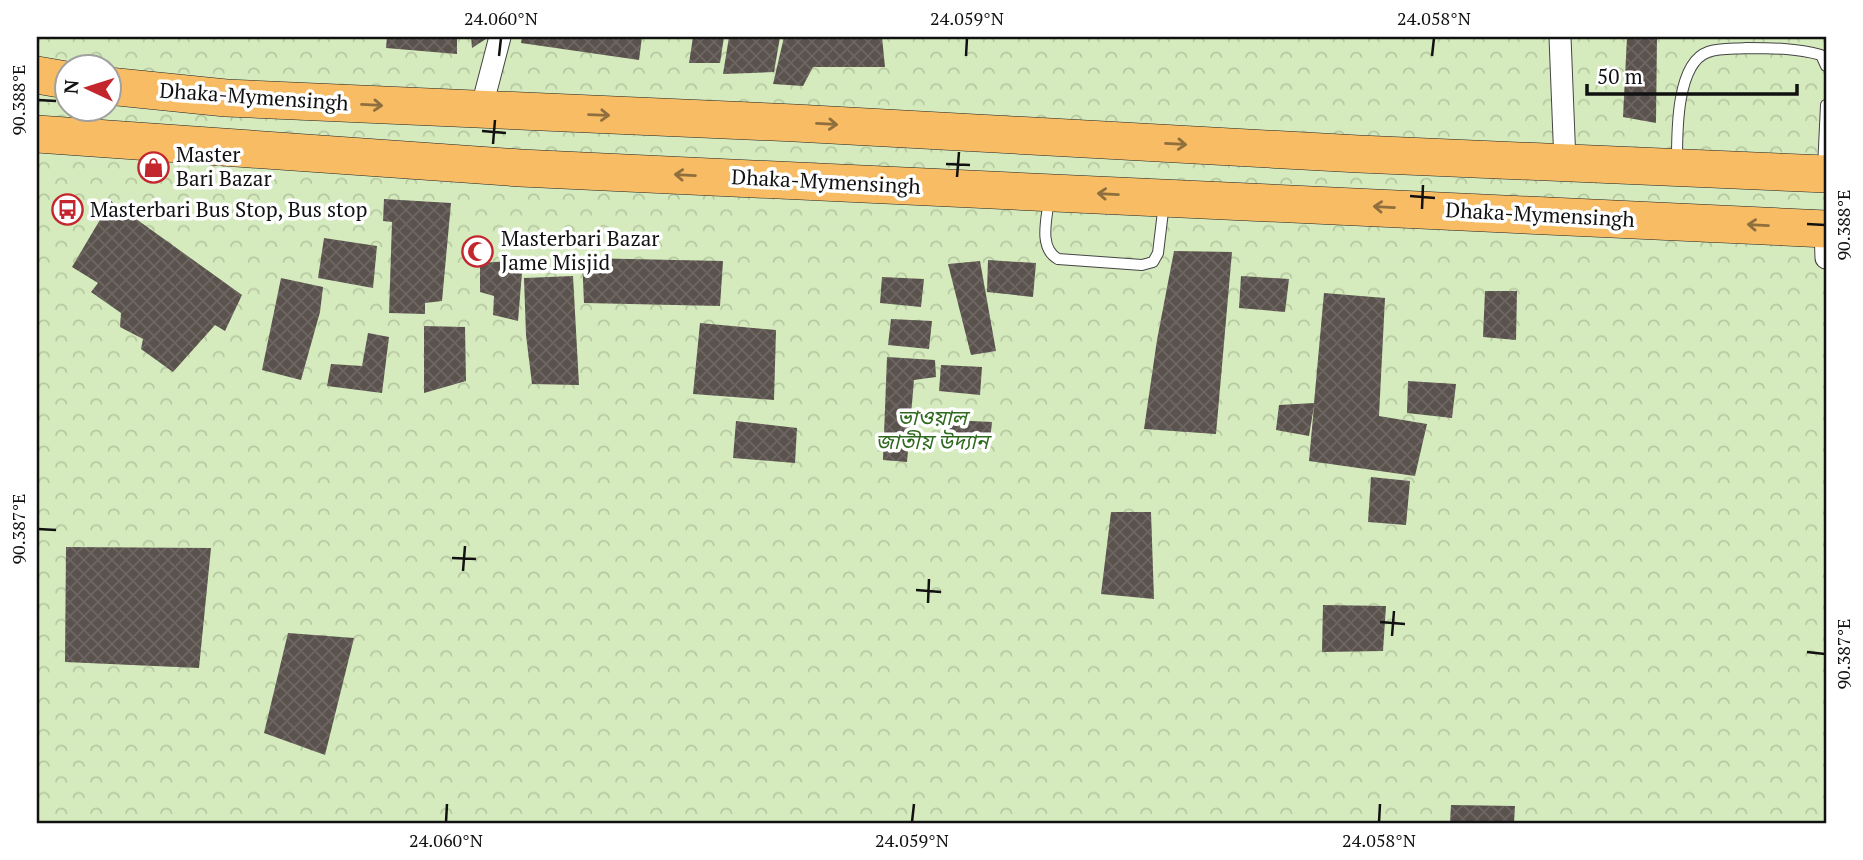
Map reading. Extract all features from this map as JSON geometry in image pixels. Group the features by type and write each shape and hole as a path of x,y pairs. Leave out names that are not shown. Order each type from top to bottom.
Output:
{"highway":[{"name":"Dhaka-Mymensingh","path":"122,87 226,98 795,123 1332,153 1824,174"},
{"name":"Dhaka-Mymensingh","path":"37,134 520,168 1164,197 1826,239"}],"street":[{"path":"481,110 500,37"},
{"path":"1560,37 1565,163"}],"lane":[{"path":"1676,168 1683,88 1691,66 1706,52 1730,49 1799,49 1821,55 1826,66"},
{"path":"1824,174 1826,105"},
{"path":"1049,191 1045,246 1050,255 1058,259 1143,265 1153,262 1158,253 1164,197"}],"green space":[{"name":"ভাওয়াল জাতীয় উদ্যান","path":"37,37 1826,37 1826,823 37,823"}],"building":[{"path":"387,37 457,37 457,54 386,48"},
{"path":"471,37 489,37 472,48"},
{"path":"522,37 642,37 639,60 521,43"},
{"path":"693,37 724,37 720,63 689,63"},
{"path":"729,37 780,37 774,72 723,74"},
{"path":"784,37 882,37 885,67 813,67 803,86 773,84"},
{"path":"1627,37 1657,37 1656,123 1623,117"},
{"path":"384,199 451,203 442,301 425,303 425,314 389,313 392,222 383,221"},
{"path":"111,201 242,295 225,331 215,325 173,372 141,349 143,339 120,327 121,313 91,292 98,283 72,267"},
{"path":"324,238 377,246 373,288 318,278"},
{"path":"1174,251 1232,252 1216,434 1144,429"},
{"path":"582,258 723,261 720,306 584,303"},
{"path":"523,260 518,321 493,315 494,296 480,292 480,263"},
{"path":"988,260 1036,263 1033,297 987,292"},
{"path":"980,261 996,351 971,355 948,264"},
{"path":"573,276 579,385 532,384 526,335 524,278"},
{"path":"1241,276 1289,279 1285,312 1239,308"},
{"path":"882,277 924,279 921,307 880,303"},
{"path":"281,278 323,287 320,312 301,380 262,370"},
{"path":"1485,291 1517,291 1516,340 1483,337"},
{"path":"1324,293 1385,298 1379,416 1427,424 1415,476 1309,461 1314,406 1309,436 1276,430 1279,405 1314,403"},
{"path":"891,319 932,321 929,349 888,345"},
{"path":"700,323 776,330 774,400 693,394"},
{"path":"424,326 465,327 466,381 424,393"},
{"path":"368,333 389,337 382,393 327,386 331,364 362,366"},
{"path":"887,357 935,360 936,377 914,380 907,462 883,460"},
{"path":"941,365 982,367 980,395 939,391"},
{"path":"1408,381 1456,384 1452,418 1407,413"},
{"path":"950,420 992,422 989,449 947,445"},
{"path":"736,421 797,428 795,463 733,458"},
{"path":"1371,477 1410,481 1406,525 1368,522"},
{"path":"1111,512 1151,512 1154,599 1101,594"},
{"path":"66,547 211,548 199,668 65,662"},
{"path":"1323,605 1386,606 1383,651 1322,652"},
{"path":"288,633 354,638 325,755 264,733"},
{"path":"1451,805 1515,806 1514,823 1450,823"}],"place":[{"name":"Master Bari Bazar","path":"153,167"},
{"name":"Masterbari Bus Stop, Bus stop","path":"67,210"},
{"name":"Masterbari Bazar Jame Misjid","path":"478,251"}]}
